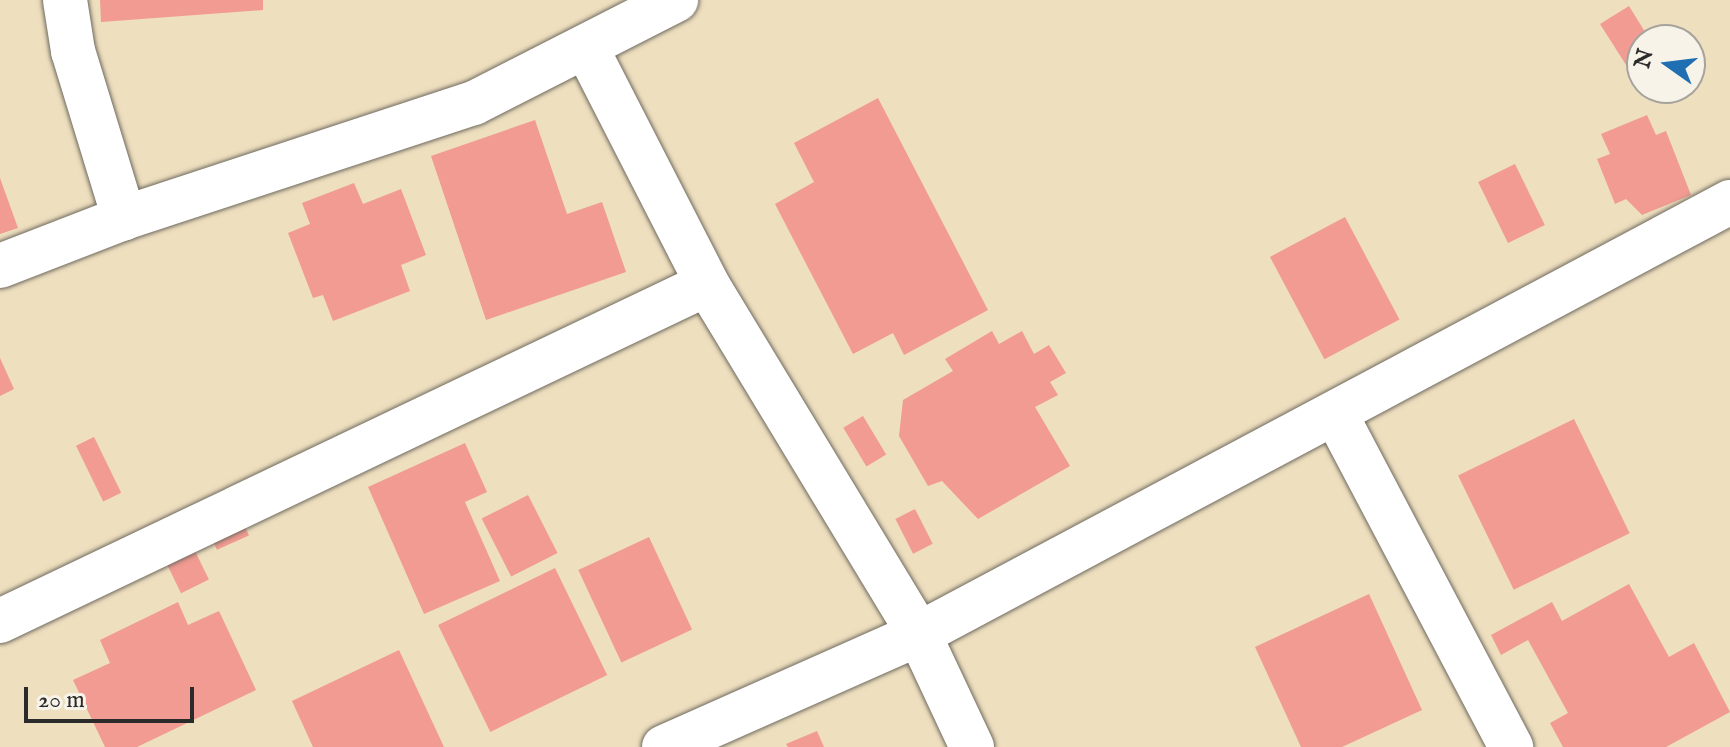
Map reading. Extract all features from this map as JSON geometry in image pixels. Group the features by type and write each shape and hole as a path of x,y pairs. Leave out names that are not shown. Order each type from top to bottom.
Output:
{"street":[{"path":"65,0 73,51 124,218"},
{"path":"0,266 124,218 474,103 587,49 676,0"},
{"path":"587,49 707,284 919,634 972,747"},
{"path":"664,747 919,634 1730,202"},
{"path":"0,621 707,284"},
{"path":"1335,413 1511,747"}],"building":[{"path":"100,0 263,0 263,10 101,22"},
{"path":"1629,6 1640,24 1626,24 1626,65 1600,24"},
{"path":"878,98 988,310 904,355 893,333 853,354 775,204 814,182 794,143"},
{"path":"1647,115 1656,135 1666,131 1691,195 1642,215 1626,199 1615,204 1597,159 1610,154 1601,134"},
{"path":"535,120 567,214 602,202 626,272 486,320 431,156"},
{"path":"1515,164 1545,225 1508,243 1478,182"},
{"path":"0,178 18,228 0,234"},
{"path":"354,183 363,204 401,189 426,255 401,265 410,291 333,321 323,295 313,298 288,233 310,224 302,203"},
{"path":"1345,217 1399,319 1324,359 1270,257"},
{"path":"992,331 999,344 1022,331 1034,354 1049,345 1066,373 1050,382 1058,395 1035,407 1070,466 978,519 942,481 928,486 899,436 903,400 953,371 945,359"},
{"path":"0,358 14,389 0,396"},
{"path":"863,416 886,455 866,466 843,428"},
{"path":"1574,419 1630,533 1514,590 1458,476"},
{"path":"94,437 121,493 103,501 76,446"},
{"path":"465,443 487,492 465,502 500,581 424,614 368,487"},
{"path":"528,495 558,553 511,577 482,519"},
{"path":"915,509 933,544 913,554 895,519"},
{"path":"242,520 249,536 217,550 210,534"},
{"path":"649,537 692,629 621,662 578,570"},
{"path":"194,549 209,580 181,593 166,563"},
{"path":"555,568 607,675 490,732 438,625"},
{"path":"1629,584 1669,657 1694,643 1730,712 1666,747 1563,747 1550,723 1568,713 1528,640 1501,655 1491,635 1552,602 1562,621"},
{"path":"1369,594 1422,710 1342,747 1301,747 1255,647"},
{"path":"178,602 188,625 219,611 256,690 137,747 105,747 73,680 110,663 100,640"},
{"path":"399,650 444,747 313,747 292,701"},
{"path":"817,731 824,747 788,747 786,744"}]}
